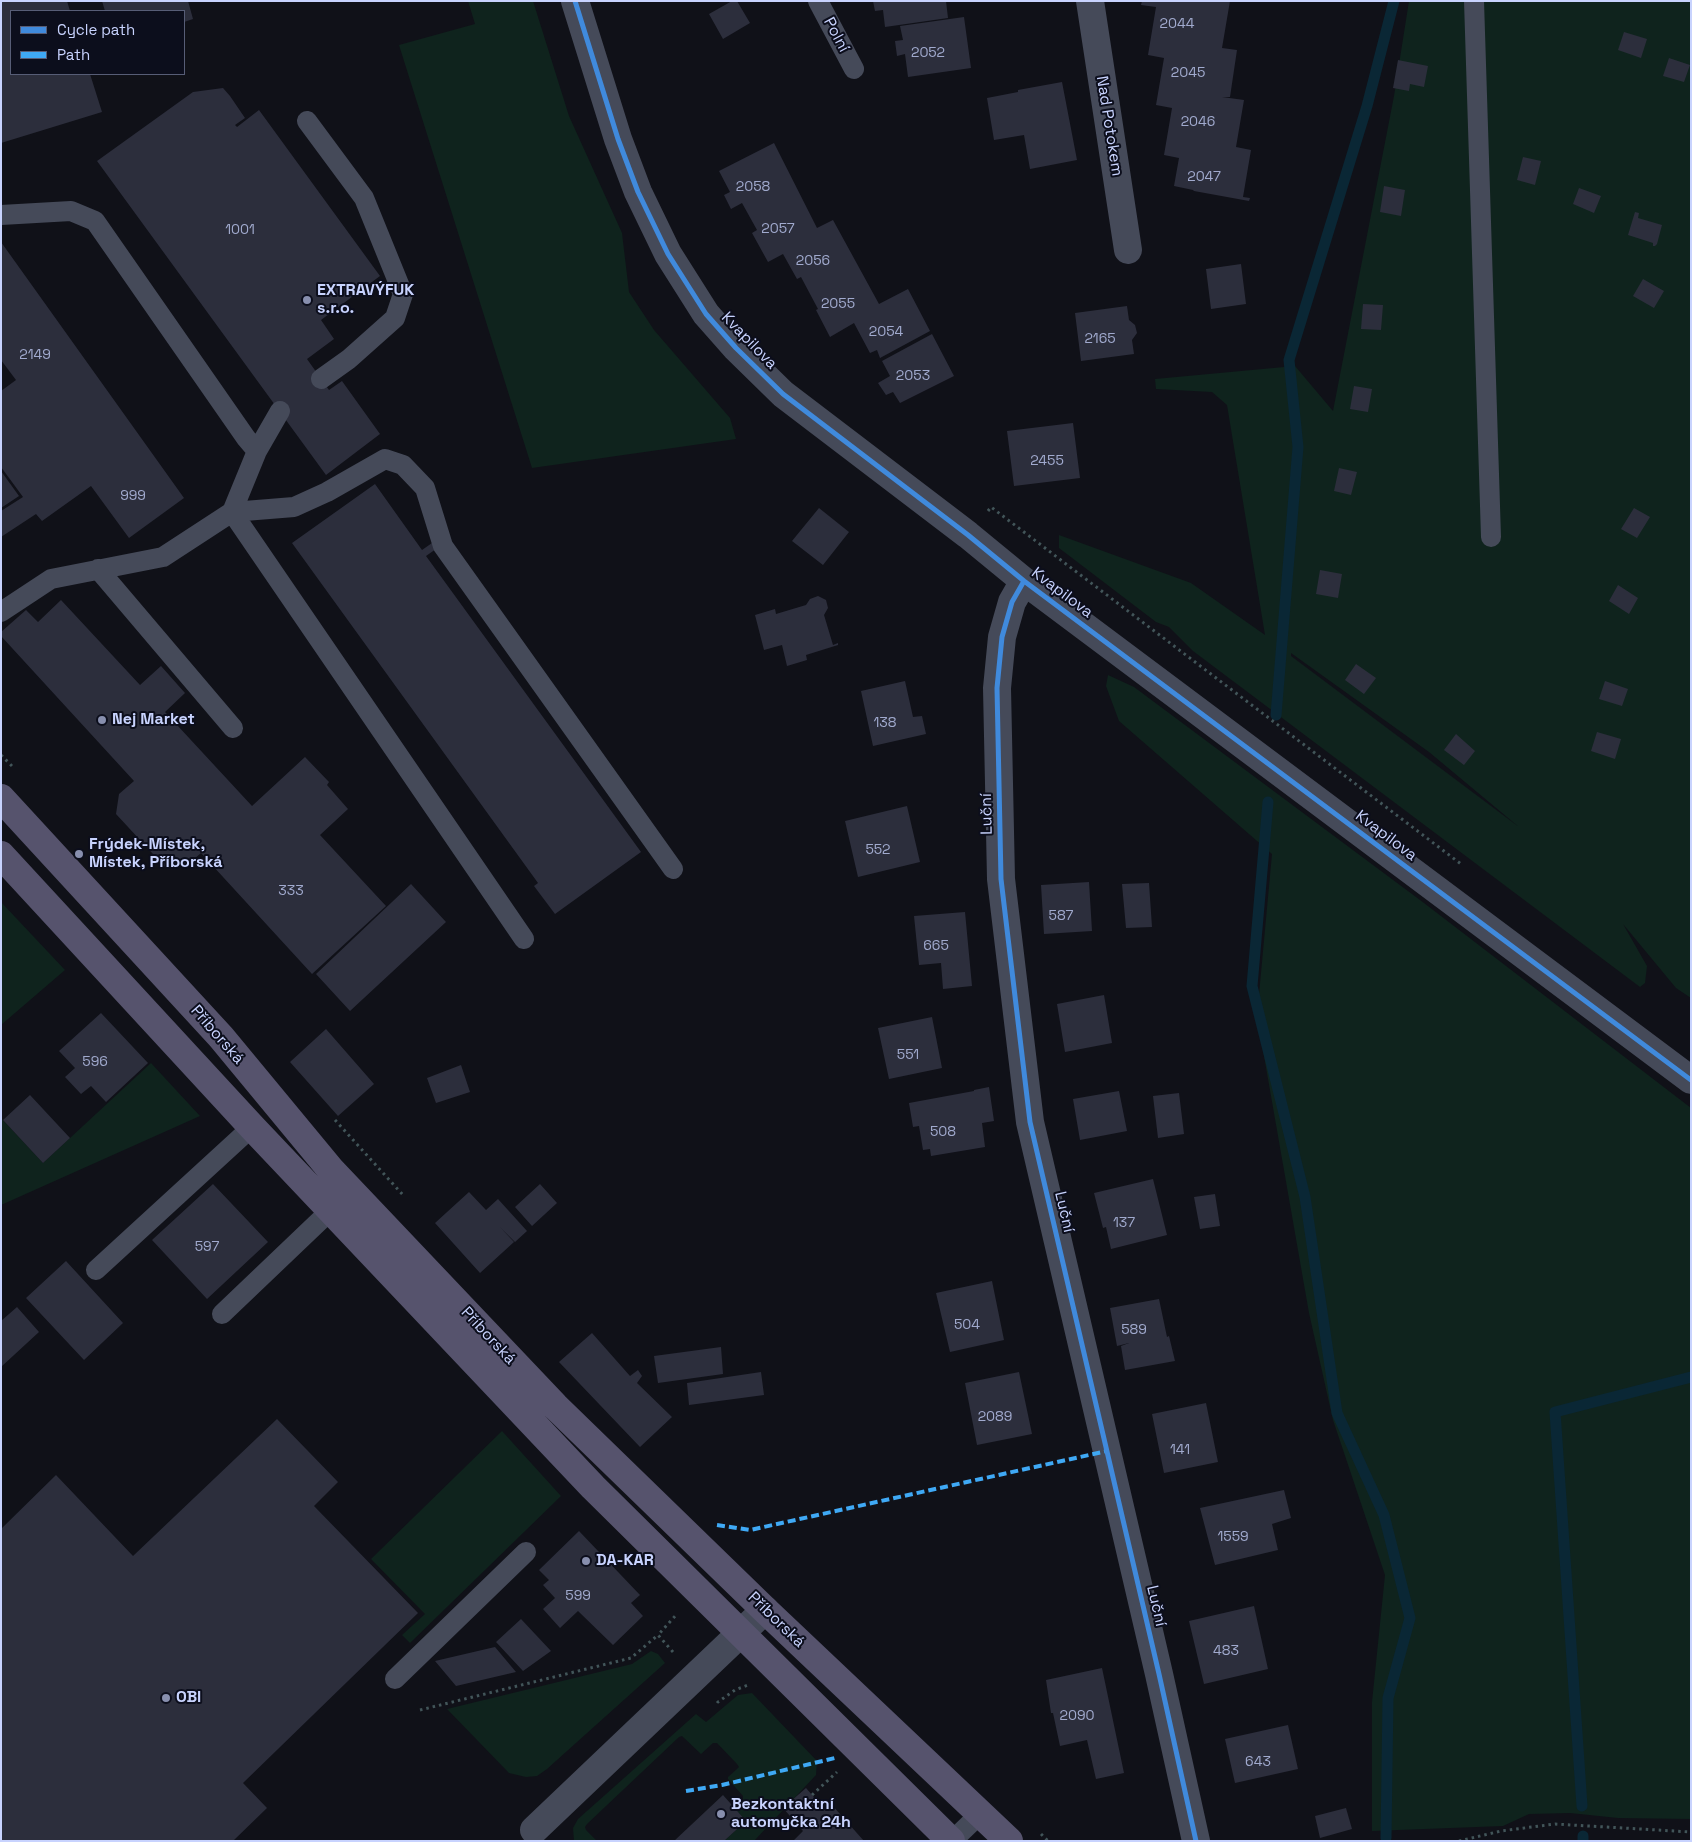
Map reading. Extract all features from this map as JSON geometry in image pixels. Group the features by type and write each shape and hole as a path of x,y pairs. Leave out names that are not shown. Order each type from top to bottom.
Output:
{"main road":[{"name":"Příborská","path":"1,798 221,1037 338,1177 555,1406 765,1610 1009,1841"},
{"name":"Příborská","path":"1,855 252,1127 593,1488 952,1841"}],"street":[{"name":"Kvapilova","path":"575,1 618,139 638,192 668,254 706,314 736,348 783,394 968,535 1024,581 1691,1080"},
{"name":"Nad Potokem","path":"1090,1 1128,250"},
{"name":"Luční","path":"1024,581 1012,602 1002,637 997,688 1001,879 1030,1122 1159,1674 1196,1841"},
{"path":"539,1835 765,1610"}],"lane":[{"name":"Polní","path":"818,1 854,69"},
{"path":"1474,1 1491,537"},
{"path":"307,121 364,198 403,294 395,318 350,359 320,379"},
{"path":"1,215 71,212 95,222 257,451"},
{"path":"232,512 257,451 280,411"},
{"path":"4,605 51,579 163,557 232,512 294,507 327,492 385,459 403,465 425,488 443,546 673,869"},
{"path":"232,512 524,939"},
{"path":"98,569 233,728"},
{"path":"96,1270 252,1127"},
{"path":"222,1314 330,1210"},
{"path":"395,1679 526,1552"},
{"path":"952,1841 980,1814"}],"path":[{"path":"328,1113 409,1201"},
{"path":"420,1710 631,1658 658,1635"},
{"path":"812,1795 843,1766"},
{"path":"1459,1841 1501,1831 1555,1824 1691,1832"},
{"path":"1040,1834 1048,1841"}],"green space":[{"path":"468,1 533,1 569,116 622,233 629,292 654,330 730,418 736,439 532,468 399,45 475,24"},
{"path":"1409,1 1691,1 1691,998 1676,988 1623,924 1647,966 1645,983 1640,987 1193,651 1169,627 1156,622 1059,548 1059,535 1191,583 1265,635 1227,405 1212,392 1156,389 1155,379 1295,366 1333,411 1394,96","holes":["1291,653 1429,752 1519,827 1291,656"]},
{"path":"1108,675 1134,687 1424,903 1691,1108 1691,1819 1618,1818 1570,1813 1529,1814 1503,1826 1372,1831 1372,1702 1385,1575 1333,1420 1309,1313 1257,1016 1272,854 1119,721 1106,686"},
{"path":"1,902 65,970 1,1025"},
{"path":"151,1063 200,1116 1,1205 1,1118 43,1163"},
{"path":"502,1431 561,1496 410,1643 402,1635 425,1614 371,1559"},
{"path":"651,1651 658,1654 665,1663 537,1776 526,1777 509,1773 447,1709 632,1664"},
{"path":"752,1693 817,1761 816,1775 754,1841 724,1841 746,1821 734,1808 743,1801 743,1796 728,1779 739,1767 737,1764 717,1743 713,1743 701,1754 682,1736 587,1824 586,1830 597,1841 574,1841 573,1828 578,1819 696,1714 706,1722 738,1695"}],"building":[{"path":"1,1 67,1 70,10 10,10 10,75 90,75 102,112 1,143"},
{"path":"102,1 188,1 193,19 185,22 185,10 105,10"},
{"path":"732,1 737,1 750,23 723,39 709,14"},
{"path":"873,1 946,1 948,18 885,27 883,10 875,11"},
{"path":"1142,1 1230,1 1222,48 1237,50 1230,97 1222,97 1244,100 1236,147 1251,150 1243,197 1250,198 1249,201 1174,186 1179,158 1164,155 1172,108 1156,105 1164,58 1148,55 1156,7 1141,5"},
{"path":"964,17 971,68 908,77 905,54 897,56 895,41 903,40 900,26"},
{"path":"1624,32 1647,39 1641,58 1618,50"},
{"path":"1669,58 1690,65 1684,82 1663,76"},
{"path":"1398,60 1428,66 1424,87 1410,84 1409,91 1393,88"},
{"path":"1062,82 1077,160 1030,169 1024,135 994,140 987,98"},
{"path":"223,88 245,118 235,125 237,127 259,110 380,276 321,320 334,339 307,359 329,390 342,381 380,434 326,475 97,161 193,92"},
{"path":"774,143 817,228 833,220 879,304 908,289 930,331 880,358 877,350 870,353 854,323 830,337 801,277 797,279 783,254 768,262 752,233 757,230 742,203 731,209 724,195 730,192 719,171"},
{"path":"1523,157 1541,161 1535,185 1517,180"},
{"path":"1384,186 1405,190 1401,216 1380,212"},
{"path":"1579,188 1601,196 1594,213 1573,204"},
{"path":"1635,212 1639,213 1638,218 1662,225 1655,246 1653,246 1653,243 1628,235"},
{"path":"1,242 184,498 129,538 91,486 42,521 36,514 1,537 1,511 23,497 1,467 1,391 16,380 1,360"},
{"path":"1241,264 1246,304 1211,309 1206,269"},
{"path":"1643,279 1664,291 1654,308 1633,296"},
{"path":"1363,304 1383,305 1381,330 1361,329"},
{"path":"1127,306 1129,320 1135,325 1137,333 1132,340 1134,354 1081,361 1075,313"},
{"path":"932,334 954,376 900,403 893,392 886,395 878,383 890,376 882,361"},
{"path":"1354,386 1372,389 1368,412 1350,409"},
{"path":"1073,423 1080,478 1014,486 1007,431"},
{"path":"1339,468 1357,472 1351,495 1334,491"},
{"path":"1,471 19,496 1,508"},
{"path":"375,484 422,550 432,543 436,549 426,556 641,852 555,914 534,886 538,883 292,543"},
{"path":"819,508 849,532 823,565 792,541"},
{"path":"1634,508 1650,517 1637,538 1621,529"},
{"path":"1320,570 1342,574 1338,598 1316,594"},
{"path":"1618,585 1638,598 1629,614 1609,601"},
{"path":"818,596 826,600 828,608 824,615 833,645 838,643 838,645 806,655 807,660 787,666 782,645 764,650 755,615 775,609 776,614 806,605 810,599"},
{"path":"61,600 140,685 161,666 185,693 165,712 252,806 305,757 329,782 327,785 348,809 320,835 386,906 312,974 201,853 185,867 165,867 116,814 119,794 134,781 1,636 1,632 26,610 38,622"},
{"path":"1356,664 1376,678 1364,694 1345,680"},
{"path":"905,681 913,717 922,716 926,734 873,746 861,691"},
{"path":"1605,681 1628,689 1622,706 1599,699"},
{"path":"1597,732 1621,739 1615,759 1591,751"},
{"path":"1456,734 1475,751 1464,765 1444,750"},
{"path":"907,806 920,862 858,877 845,821"},
{"path":"1089,882 1092,931 1044,934 1041,885"},
{"path":"1149,883 1152,927 1126,928 1122,884"},
{"path":"411,884 446,922 350,1011 316,974"},
{"path":"965,912 972,986 943,989 941,963 919,965 914,916"},
{"path":"1104,995 1112,1043 1065,1052 1057,1004"},
{"path":"101,1013 148,1063 106,1102 91,1086 81,1094 65,1077 75,1068 59,1051"},
{"path":"932,1017 942,1068 889,1079 878,1028"},
{"path":"326,1029 374,1084 338,1116 290,1062"},
{"path":"461,1065 470,1092 436,1103 427,1078"},
{"path":"989,1087 994,1121 982,1123 985,1147 931,1156 930,1149 923,1150 919,1126 913,1127 909,1103"},
{"path":"1119,1091 1127,1131 1080,1140 1073,1099"},
{"path":"1179,1093 1184,1134 1158,1138 1153,1096"},
{"path":"30,1095 70,1138 43,1163 3,1120"},
{"path":"1153,1179 1167,1235 1111,1249 1106,1227 1103,1228 1094,1193"},
{"path":"213,1184 268,1242 207,1299 152,1240"},
{"path":"540,1184 557,1203 532,1226 515,1207"},
{"path":"469,1192 486,1210 498,1199 527,1231 515,1242 500,1227 514,1242 480,1273 435,1223"},
{"path":"1215,1194 1220,1226 1200,1229 1194,1197"},
{"path":"66,1261 123,1323 84,1360 26,1298"},
{"path":"992,1281 1004,1340 950,1352 936,1293"},
{"path":"1159,1299 1167,1337 1169,1336 1175,1361 1125,1370 1121,1346 1129,1343 1117,1346 1110,1308"},
{"path":"17,1307 39,1332 1,1367 1,1321"},
{"path":"592,1333 630,1376 638,1370 642,1376 637,1383 672,1417 640,1447 559,1362"},
{"path":"721,1347 723,1374 658,1383 654,1356"},
{"path":"761,1372 764,1395 689,1405 687,1383"},
{"path":"1019,1372 1032,1434 977,1445 965,1383"},
{"path":"1206,1403 1218,1462 1164,1473 1152,1414"},
{"name":"OBI","path":"277,1419 338,1482 314,1506 418,1613 243,1783 267,1808 233,1841 1,1841 1,1529 56,1475 133,1556"},
{"path":"1284,1490 1291,1518 1272,1524 1278,1550 1215,1565 1200,1508"},
{"path":"579,1531 640,1595 631,1603 643,1616 613,1645 578,1611 560,1628 543,1609 555,1598 543,1585 549,1580 539,1570"},
{"path":"1254,1606 1268,1669 1204,1684 1189,1621"},
{"path":"521,1619 551,1651 523,1671 496,1642"},
{"path":"495,1647 516,1672 456,1686 435,1661"},
{"path":"1102,1668 1124,1773 1096,1779 1087,1740 1060,1746 1053,1713 1051,1713 1046,1680"},
{"path":"1288,1725 1298,1769 1235,1783 1225,1739"},
{"path":"806,1788 826,1811 832,1805 864,1841 793,1841 803,1831 783,1808"},
{"name":"Bezkontaktní automyčka 24h","path":"723,1795 746,1821 724,1841 674,1841"},
{"path":"1346,1808 1352,1829 1320,1838 1315,1816"}],"waterway":[{"path":"1276,715 1298,447 1289,360 1367,106 1394,1"},
{"path":"1268,802 1252,986 1305,1197 1337,1413 1384,1515 1410,1618 1388,1698 1386,1838"},
{"path":"1582,1806 1555,1412 1691,1377"},
{"path":"1583,1836 1583,1841"}],"marked path":[{"path":"717,1525 750,1530 1107,1451"},
{"path":"686,1791 722,1785 835,1758"}],"cycle path":[{"path":"575,1 618,139 638,192 668,254 706,314 736,348 783,394 968,535 1024,581 1691,1080"},
{"path":"1024,581 1012,602 1002,637 997,688 1001,879 1030,1122 1159,1674 1196,1841"}],"place":[{"name":"EXTRAVÝFUK s.r.o.","path":"307,300"},
{"name":"Nej Market","path":"102,720"},
{"name":"Frýdek-Místek, Místek, Příborská","path":"79,854"},
{"name":"DA-KAR","path":"586,1561"},
{"name":"OBI","path":"166,1698"},
{"name":"Bezkontaktní automyčka 24h","path":"721,1814"}]}
